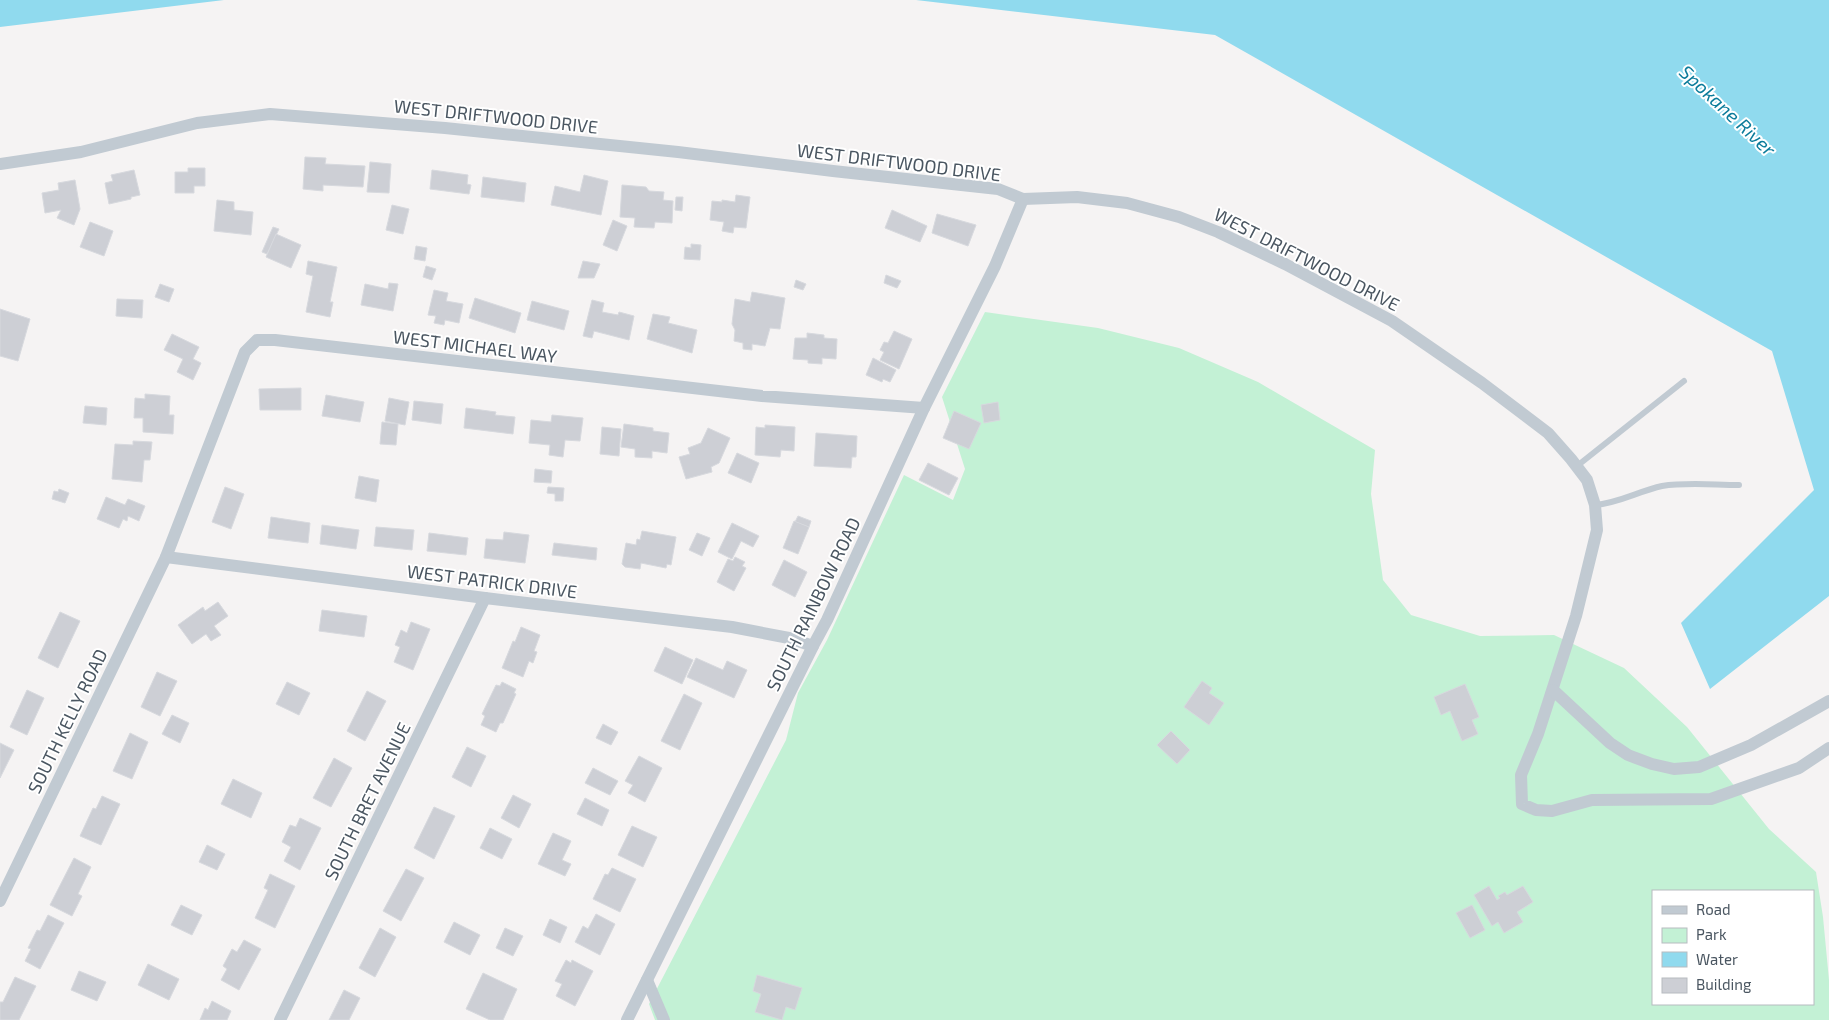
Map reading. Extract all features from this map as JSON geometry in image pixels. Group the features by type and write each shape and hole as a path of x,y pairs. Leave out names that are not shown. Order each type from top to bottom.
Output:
{"street":[{"name":"WEST DRIFTWOOD DRIVE","path":"0,164 82,152 197,123 270,114 436,127 678,152 998,189 1023,199 1077,197 1126,203 1179,217 1218,232 1285,264 1392,321 1458,366 1548,434 1587,480 1596,505 1597,530 1590,566 1582,587 1576,616 1553,690 1521,775 1522,804 1536,810 1552,811 1592,800 1711,798 1799,768 1829,748"},
{"name":"SOUTH RAINBOW ROAD","path":"627,1020 812,646 827,620 924,408 995,266 1023,199"},
{"name":"WEST MICHAEL WAY","path":"166,557 245,352 257,340 275,340 762,396 924,408"},
{"name":"WEST PATRICK DRIVE","path":"166,557 485,598 732,627 788,638 812,646"},
{"name":"SOUTH KELLY ROAD","path":"0,901 166,557"},
{"name":"SOUTH BRET AVENUE","path":"280,1020 485,598"},
{"path":"1553,690 1610,743 1628,755 1652,764 1674,769 1699,768 1751,745 1829,701"},
{"path":"647,980 664,1020"}],"lane":[{"path":"1577,466 1684,380"},
{"path":"1596,505 1628,498 1662,486 1693,484 1739,485"}],"green space":[{"path":"985,312 1098,328 1179,348 1258,382 1375,450 1371,494 1383,580 1411,615 1480,636 1554,635 1624,668 1687,727 1769,829 1816,872 1823,917 1829,980 1829,1020 655,1020 649,1004 786,740 798,693 827,640 904,475 953,500 965,469 942,397"}],"water":[{"path":"0,0 224,0 0,27"},
{"name":"Spokane River","path":"916,0 1829,0 1829,596 1710,689 1681,623 1814,490 1772,351 1215,35"}],"building":[{"path":"305,157 326,158 325,164 365,166 363,187 323,185 323,191 303,189"},
{"path":"370,162 391,164 389,193 367,192"},
{"path":"188,168 205,168 205,186 194,186 194,193 175,193 175,172 188,172"},
{"path":"134,170 140,195 109,204 105,183 113,181 111,175"},
{"path":"432,170 468,175 467,184 471,185 469,194 430,189"},
{"path":"584,175 608,181 601,215 551,205 555,186 580,192"},
{"path":"483,177 526,183 524,202 481,197"},
{"path":"75,180 80,209 74,225 57,218 61,210 45,213 42,193 59,190 58,183"},
{"path":"622,185 646,187 649,191 664,192 663,200 673,201 672,223 655,222 654,228 634,227 635,218 620,217"},
{"path":"736,195 750,197 746,228 734,227 733,233 722,231 724,222 710,220 712,201 735,202"},
{"path":"676,197 683,197 682,211 675,210"},
{"path":"217,200 234,202 234,210 253,212 251,235 214,231"},
{"path":"392,205 409,209 403,234 386,230"},
{"path":"892,210 927,226 920,242 885,228"},
{"path":"937,214 976,225 968,246 932,233"},
{"path":"613,220 627,226 617,251 603,245"},
{"path":"90,222 113,231 104,256 80,247"},
{"path":"273,227 279,229 267,254 262,252"},
{"path":"276,234 301,245 291,268 266,257"},
{"path":"691,244 701,245 700,260 684,259 685,247 691,248"},
{"path":"416,246 427,248 425,261 414,259"},
{"path":"308,261 337,267 330,302 333,302 330,317 306,312 313,276 306,274"},
{"path":"583,261 600,264 594,278 578,278"},
{"path":"426,266 436,269 432,280 423,277"},
{"path":"886,275 901,281 897,288 884,283"},
{"path":"796,280 806,284 803,290 794,287"},
{"path":"389,283 398,284 393,311 361,305 365,284 388,289"},
{"path":"160,284 174,289 169,302 155,297"},
{"path":"434,290 448,293 446,301 463,304 459,323 445,320 444,325 434,323 436,316 428,315"},
{"path":"752,292 785,298 780,329 770,328 765,346 752,344 752,350 743,349 743,343 734,341 735,330 732,324 735,299 750,302"},
{"path":"475,298 521,313 515,333 469,318"},
{"path":"117,299 143,300 142,318 116,316"},
{"path":"592,300 604,303 602,312 618,315 619,312 634,316 629,340 594,331 592,338 583,336"},
{"path":"532,301 569,311 564,330 527,320"},
{"path":"0,309 30,319 18,361 0,356"},
{"path":"653,314 670,317 668,323 697,330 692,353 647,339"},
{"path":"894,331 912,339 899,369 880,360 884,352 880,350 884,342 888,343"},
{"path":"807,333 824,335 824,338 837,339 836,359 822,358 822,364 808,363 808,360 793,359 795,338 807,338"},
{"path":"172,334 199,347 193,359 201,363 193,380 177,372 183,359 164,350"},
{"path":"873,358 896,370 890,382 883,379 882,382 866,375"},
{"path":"301,388 301,410 260,410 259,389"},
{"path":"145,394 170,396 169,415 174,415 173,434 143,432 143,418 134,418 135,398 145,399"},
{"path":"326,395 364,402 360,422 322,416"},
{"path":"389,398 409,402 405,425 385,421"},
{"path":"414,401 443,404 441,424 412,420"},
{"path":"998,402 1000,420 984,423 981,405"},
{"path":"85,406 107,408 106,425 83,423"},
{"path":"466,408 496,412 495,415 515,417 513,434 464,428"},
{"path":"954,411 981,423 969,449 943,438"},
{"path":"552,415 583,418 580,441 565,440 563,457 549,455 550,445 529,443 531,420 551,422"},
{"path":"382,422 398,424 396,445 380,444"},
{"path":"624,424 653,428 653,431 669,433 667,453 652,451 652,458 635,457 635,449 621,447"},
{"path":"765,425 795,427 794,451 781,450 780,457 755,455 756,427 765,428"},
{"path":"602,427 621,429 619,456 600,454"},
{"path":"708,428 730,438 719,463 711,467 712,472 686,479 679,457 690,454 688,448 701,443"},
{"path":"816,433 857,436 856,457 852,457 851,468 814,466"},
{"path":"133,441 152,442 150,460 144,460 142,482 112,479 115,444 133,445"},
{"path":"737,453 759,463 751,483 728,473"},
{"path":"928,463 958,478 949,495 919,480"},
{"path":"535,469 552,471 551,483 534,482"},
{"path":"359,476 379,480 376,502 355,498"},
{"path":"225,487 244,494 231,529 212,522"},
{"path":"548,487 564,488 563,501 555,501 555,494 547,493"},
{"path":"59,489 69,493 65,503 52,499 54,491 58,492"},
{"path":"106,497 125,505 128,499 145,506 139,521 128,516 127,521 123,519 119,528 97,519"},
{"path":"798,516 811,521 809,527 795,522"},
{"path":"271,517 310,523 308,543 268,538"},
{"path":"794,521 809,527 798,554 783,548"},
{"path":"732,523 759,536 753,547 741,541 732,559 718,552"},
{"path":"322,525 359,530 356,549 320,544"},
{"path":"376,527 414,530 412,550 374,546"},
{"path":"642,531 676,537 671,565 667,564 666,568 641,563 640,569 625,567 622,564 626,543 636,545 637,539 640,540"},
{"path":"504,532 529,535 525,563 484,558 486,539 503,540"},
{"path":"429,533 468,538 466,555 427,551"},
{"path":"697,533 710,538 702,556 689,550"},
{"path":"554,543 597,548 596,560 552,555"},
{"path":"735,557 745,562 742,566 746,568 734,591 717,582 728,559 733,561"},
{"path":"784,560 807,572 795,597 772,585"},
{"path":"218,602 228,616 214,626 221,635 211,641 206,634 192,644 178,625 203,607 205,611"},
{"path":"322,610 367,616 364,637 319,631"},
{"path":"60,612 80,621 58,668 38,658"},
{"path":"411,622 430,629 413,670 394,662 400,647 395,645 401,630 407,633"},
{"path":"521,627 540,635 534,651 537,652 533,663 529,661 523,677 502,668"},
{"path":"665,647 693,660 682,684 654,671"},
{"path":"696,658 723,670 727,661 747,670 734,698 687,677"},
{"path":"157,672 177,681 160,716 141,707"},
{"path":"1202,681 1212,688 1209,693 1224,703 1209,725 1184,707"},
{"path":"287,682 310,693 299,715 276,704"},
{"path":"502,682 516,689 514,693 516,694 503,723 500,723 496,732 481,725 485,716 482,714 496,685 500,686"},
{"path":"1465,684 1479,717 1472,720 1478,734 1462,741 1450,711 1441,715 1434,697"},
{"path":"27,690 44,698 27,735 10,727"},
{"path":"367,691 386,701 365,741 347,731"},
{"path":"684,694 702,703 680,750 661,741"},
{"path":"172,715 189,723 180,743 162,734"},
{"path":"603,724 618,732 611,745 596,738"},
{"path":"1171,731 1190,750 1177,764 1157,745"},
{"path":"130,733 148,742 132,779 113,771"},
{"path":"0,743 14,750 0,778"},
{"path":"467,747 486,756 471,787 452,777"},
{"path":"639,756 662,768 645,802 628,793 633,785 625,781"},
{"path":"334,758 352,768 331,807 313,798"},
{"path":"593,768 618,781 610,795 585,783"},
{"path":"233,779 262,793 251,818 221,804"},
{"path":"513,795 531,804 519,828 501,818"},
{"path":"102,796 120,804 101,845 80,836 93,808 96,809"},
{"path":"585,798 609,810 602,826 577,814"},
{"path":"434,807 455,816 434,859 414,848"},
{"path":"300,818 321,828 300,870 284,861 291,847 282,842 290,825 296,827"},
{"path":"632,826 657,837 643,867 618,855"},
{"path":"490,828 512,839 502,859 480,848"},
{"path":"553,833 571,841 562,860 571,864 565,876 538,864"},
{"path":"207,845 225,854 217,870 199,862"},
{"path":"74,858 91,867 78,894 82,896 72,916 50,905"},
{"path":"612,868 636,879 620,912 593,899 605,874 608,875"},
{"path":"406,869 424,878 401,921 383,911"},
{"path":"270,874 295,886 275,928 255,918 268,890 264,888"},
{"path":"1489,886 1497,900 1500,898 1498,896 1505,892 1507,895 1523,886 1533,902 1517,912 1523,922 1504,933 1498,922 1492,926 1474,895"},
{"path":"181,905 202,915 192,935 171,925"},
{"path":"1472,905 1485,930 1470,938 1456,913"},
{"path":"596,914 615,924 600,955 575,942 583,926 588,929"},
{"path":"48,915 64,923 40,969 25,961 31,949 28,948 37,930 40,931"},
{"path":"550,919 567,927 560,943 543,935"},
{"path":"454,922 480,935 470,955 444,942"},
{"path":"380,928 396,937 375,977 359,968"},
{"path":"505,928 523,936 513,956 496,948"},
{"path":"244,940 261,949 239,990 221,980 227,969 223,966 232,949 237,952"},
{"path":"566,960 571,963 572,960 593,971 575,1006 556,996 562,984 555,981"},
{"path":"148,964 179,979 169,1000 138,985"},
{"path":"79,971 106,982 97,1001 71,990"},
{"path":"483,973 517,989 503,1020 490,1020 466,1009"},
{"path":"757,975 802,988 795,1010 786,1007 782,1020 755,1012 761,994 753,991"},
{"path":"15,977 36,986 19,1020 0,1020 0,1002 3,1002"},
{"path":"344,990 360,998 349,1020 329,1020"},
{"path":"212,1001 231,1011 227,1020 200,1020 205,1008 208,1010"}]}
